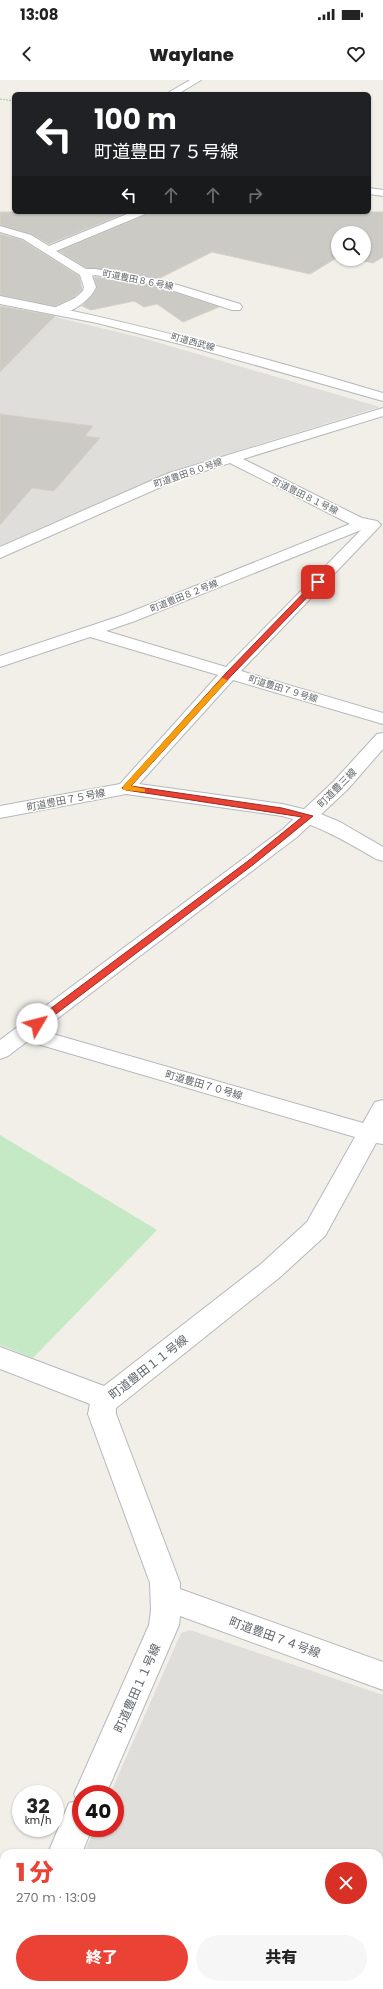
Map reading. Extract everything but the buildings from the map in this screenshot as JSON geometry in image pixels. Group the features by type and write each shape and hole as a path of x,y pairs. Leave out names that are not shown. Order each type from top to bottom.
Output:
{"street":[{"path":"174,92 197,80"},
{"path":"371,191 383,193"},
{"path":"48,250 136,214"},
{"path":"0,229 27,237 84,273 91,284 90,290 86,296 60,310"},
{"name":"町道豊田８６号線","path":"84,273 95,272 158,282 236,307"},
{"name":"町道西武線","path":"0,300 60,310 222,350 383,397"},
{"name":"町道豊田８０号線","path":"0,553 161,481 230,458 383,412"},
{"name":"町道豊田８１号線","path":"230,458 358,522 374,525"},
{"path":"126,788 230,673 374,525"},
{"name":"町道豊田８２号線","path":"0,662 137,616 374,525"},
{"name":"町道豊田７９号線","path":"93,631 97,634 383,719"},
{"name":"町道豊三線","path":"0,1051 251,863 309,816 383,738"},
{"name":"町道豊田７５号線","path":"0,812 126,788 282,810 309,816 333,826 383,855"},
{"name":"町道豊田７０号線","path":"25,1033 376,1135"},
{"name":"町道豊田１１号線","path":"94,1785 164,1624 166,1597 164,1583 102,1414 102,1406 107,1398 270,1271 309,1237 316,1229 376,1135 383,1108"},
{"path":"0,1358 107,1398"},
{"name":"町道豊田７４号線","path":"166,1597 383,1676"},
{"path":"67,1849 72,1836"}],"path":[{"path":"0,99 12,102"}],"shaded area":[{"path":"0,307 44,314 146,339 380,407 172,471 0,547"},
{"path":"190,1630 383,1695 383,1849 86,1849 91,1837 124,1837 124,1785 114,1785 181,1633"}],"green space":[{"path":"0,1135 157,1230 33,1358 0,1345"}],"slow traffic":[{"path":"142,790 126,788 223,680"}],"route":[{"path":"37,1024 251,863 290,833 309,816 282,810 126,788 230,673 318,582"}]}
